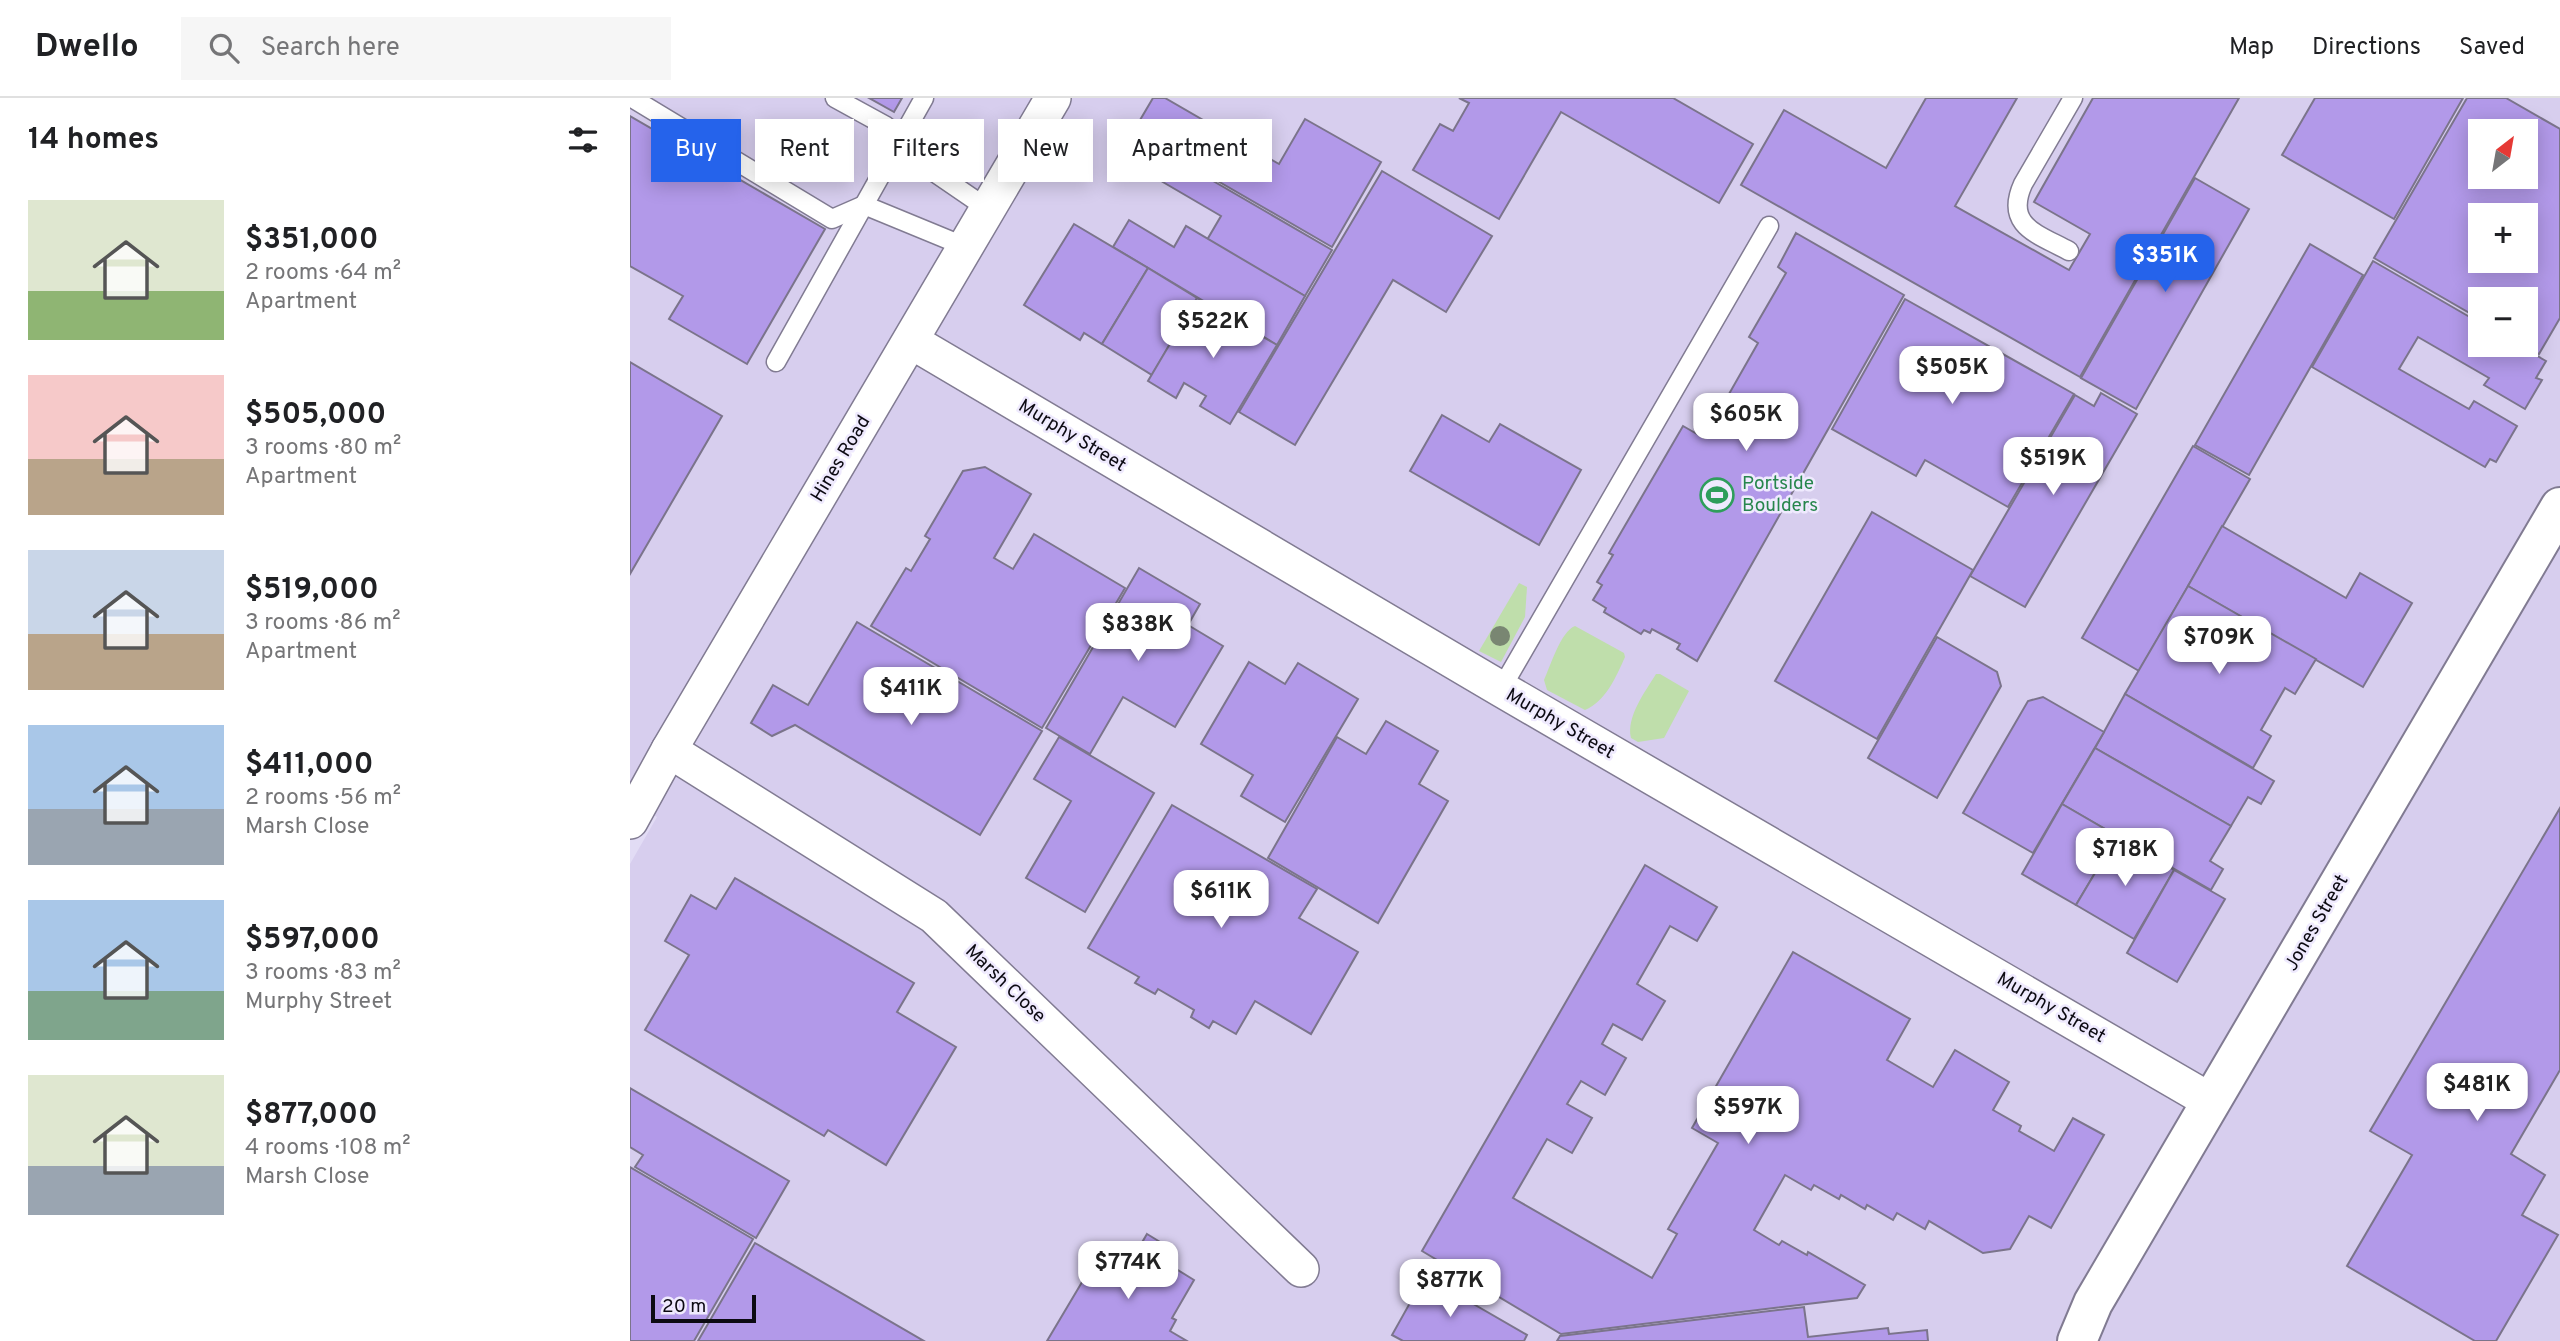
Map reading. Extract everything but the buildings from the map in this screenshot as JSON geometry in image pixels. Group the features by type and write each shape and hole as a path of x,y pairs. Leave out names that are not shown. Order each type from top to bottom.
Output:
{"street":[{"name":"Hines Road","path":"630,821 669,750 1053,98"},
{"name":"Murphy Street","path":"911,341 1501,690 2212,1102"},
{"name":"Jones Street","path":"2077,1341 2093,1303 2560,507"},
{"name":"Marsh Close","path":"669,750 934,916 1301,1269"}],"lane":[{"path":"632,98 832,219 864,205 966,247"},
{"path":"835,98 873,119"},
{"path":"912,119 924,98"},
{"path":"2069,251 2022,222 2015,209 2023,184 2073,98"},
{"path":"776,362 877,182"},
{"path":"949,182 988,209"},
{"path":"1501,690 1769,226"}],"shaded area":[{"path":"630,98 2560,98 2560,1341 630,1341 630,864 657,817 630,801"}],"green space":[{"path":"1519,583 1527,587 1525,617 1501,662 1479,651"},
{"path":"1575,626 1624,653 1625,657 1605,695 1585,710 1547,690 1544,680 1565,635"},
{"path":"1656,674 1689,691 1664,738 1638,742 1631,738 1631,722"}],"place":[{"name":"Portside Boulders","path":"1717,495"}]}
